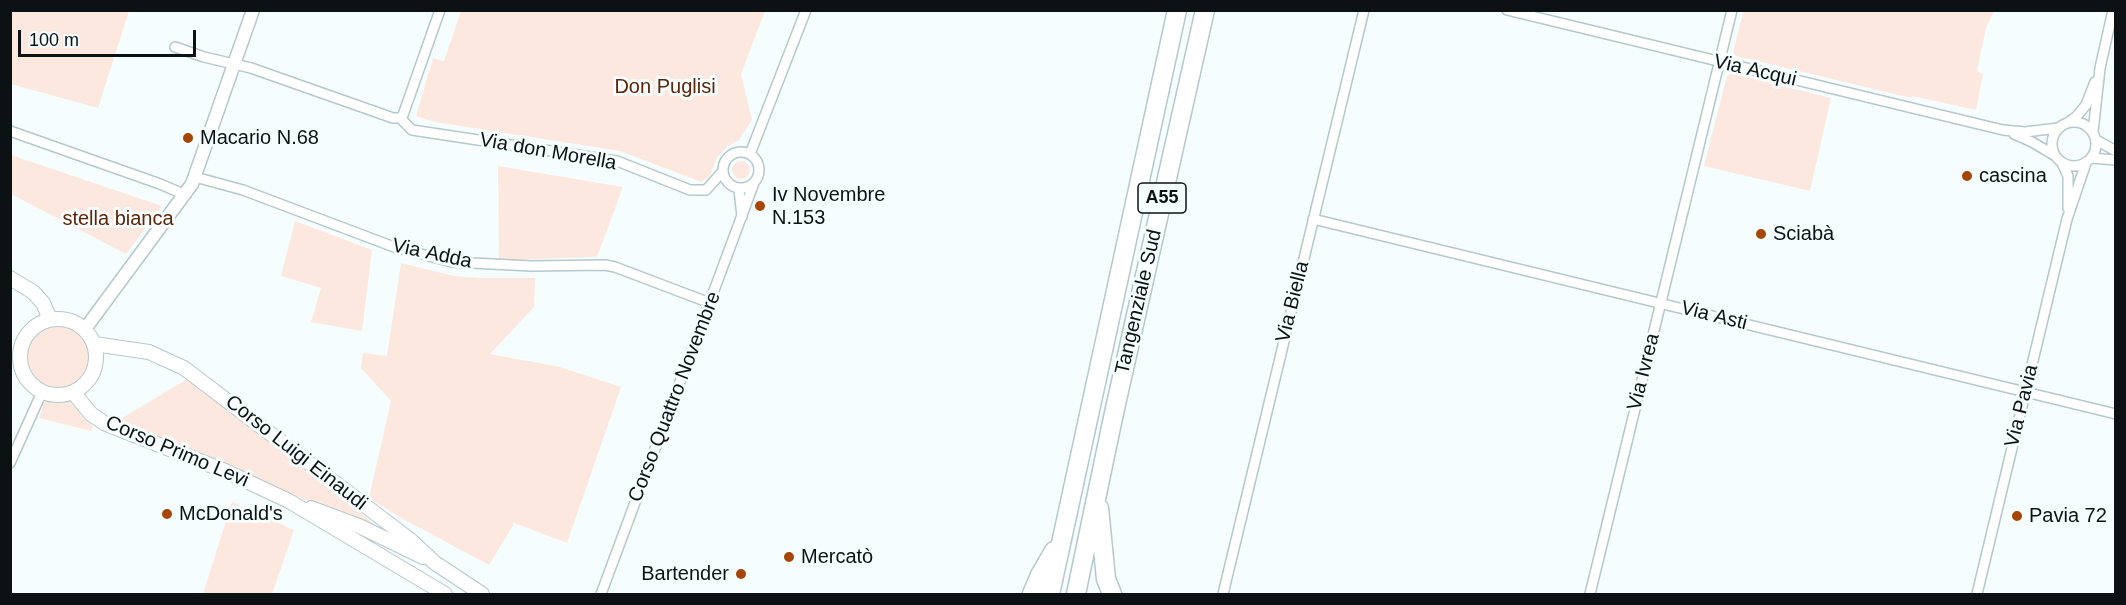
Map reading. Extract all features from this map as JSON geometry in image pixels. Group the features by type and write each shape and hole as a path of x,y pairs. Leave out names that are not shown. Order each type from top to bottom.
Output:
{"highway":[{"name":"Tangenziale Sud","path":"1050,594 1177,10"},
{"name":"Tangenziale Sud","path":"1076,594 1205,10"},
{"path":"1098,490 1106,579 1112,594"},
{"path":"1032,594 1040,575 1063,536"}],"main road":[{"path":"10,278 33,292 43,303 50,319"},
{"path":"33,292 35,326"},
{"path":"10,365 28,332 50,319 60,318 82,327 94,344 95,367 83,386 63,395 52,395 42,392 17,372 20,350"},
{"name":"Corso Luigi Einaudi","path":"94,344 149,352 184,368 409,539 435,563 482,594"},
{"name":"Corso Primo Levi","path":"73,392 91,414 104,423 225,471 289,501 359,526 435,563"},
{"name":"Corso Primo Levi","path":"289,501 445,594"}],"street":[{"path":"82,327 102,308 186,195 195,177 253,10"},
{"path":"400,118 440,10"},
{"path":"750,154 806,10"},
{"name":"Via Biella","path":"1223,594 1364,10"},
{"name":"Via Acqui","path":"1507,10 1546,15 1719,63 2003,130 2032,142 2054,155"},
{"name":"Via Ivrea","path":"1590,594 1732,10"},
{"path":"2114,10 2100,68 2086,105 2076,117 2058,128 2051,141 2054,155 2062,163 2074,166 2089,160 2115,160"},
{"name":"Via don Morella","path":"176,47 204,57 235,64 393,118 400,118 412,130 617,161 690,190 706,190 723,171"},
{"path":"2089,160 2096,146 2094,136 2100,68"},
{"path":"2069,122 2082,123 2094,136 2115,151"},
{"name":"Via Acqui","path":"2003,130 2033,132 2058,128"},
{"path":"10,131 186,195"},
{"path":"740,152 750,154 760,168 760,174 750,187 739,189 728,183 723,171 724,166 729,156 740,152"},
{"name":"Via Pavia","path":"1977,594 2068,217 2089,160"},
{"name":"Via Pavia","path":"2062,163 2068,176 2068,217"},
{"name":"Via Adda","path":"195,177 243,190 394,247 452,262 521,266 606,265 710,303"},
{"name":"Corso Quattro Novembre","path":"601,594 754,183"},
{"name":"Corso Quattro Novembre","path":"739,189 742,219"},
{"name":"Via Asti","path":"1313,219 2115,414"},
{"path":"10,463 42,392"},
{"name":"Corso Quattro Novembre","path":"608,575 609,594"}],"green space":[{"path":"1744,10 1994,11 1986,28 1977,71 1983,74 1976,110 1912,96 1911,98 1736,56 1733,52"},
{"path":"10,11 129,11 98,108 11,84"},
{"name":"Don Puglisi","path":"461,11 765,11 741,74 752,120 739,140 728,146 717,157 710,176 701,182 620,151 435,122 416,116 433,58 444,61"},
{"path":"1731,73 1831,98 1810,191 1704,166 1727,76"},
{"name":"stella bianca","path":"10,155 162,206 126,254 11,194"},
{"path":"741,161 747,164 750,170 747,176 741,179 735,176 732,170 735,164"},
{"path":"498,166 623,187 597,257 499,260"},
{"path":"295,221 372,250 362,331 311,322 321,288 281,276"},
{"path":"401,263 454,276 535,278 534,307 490,354 560,367 621,387 567,543 512,522 514,524 489,565 369,498 391,401 361,368 363,353 387,356"},
{"path":"52,325 64,325 81,334 88,345 90,357 88,369 81,380 64,389 52,389 40,384 31,375 26,363 26,351 31,339 40,330"},
{"path":"187,379 213,390 381,530 240,471 114,423"},
{"path":"45,400 55,403 70,400 80,415 93,426 91,431 39,418"},
{"path":"232,502 294,530 272,594 203,594"}],"place":[{"name":"Macario N.68","path":"188,138"},
{"name":"cascina","path":"1967,176"},
{"name":"Iv Novembre N.153","path":"760,206"},
{"name":"Sciabà","path":"1761,234"},
{"name":"McDonald's","path":"167,514"},
{"name":"Pavia 72","path":"2017,516"},
{"name":"Mercatò","path":"789,557"},
{"name":"Bartender","path":"741,574"}]}
